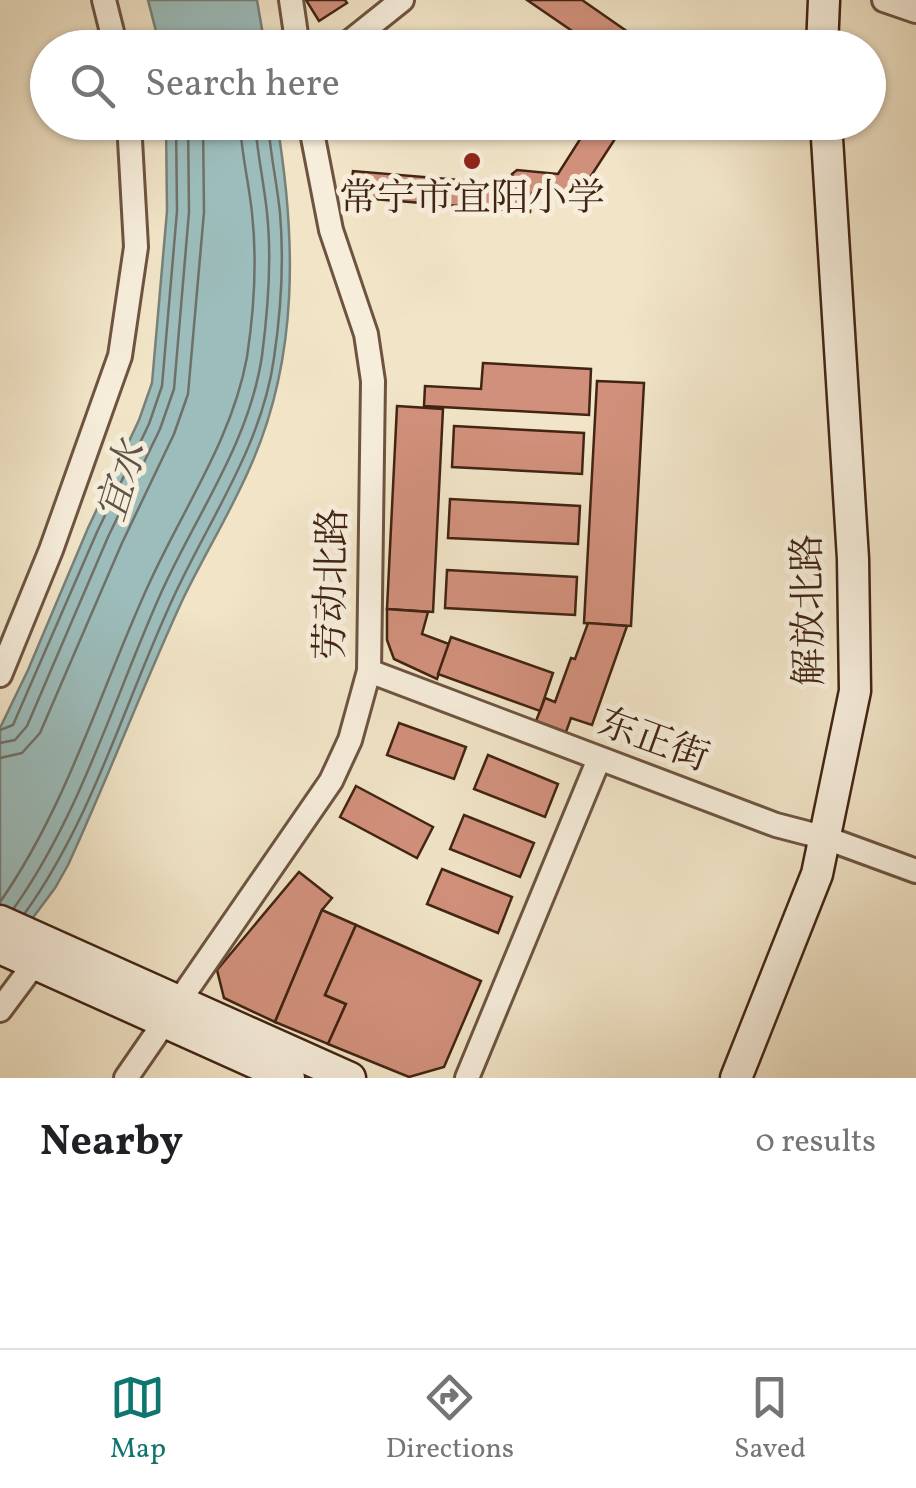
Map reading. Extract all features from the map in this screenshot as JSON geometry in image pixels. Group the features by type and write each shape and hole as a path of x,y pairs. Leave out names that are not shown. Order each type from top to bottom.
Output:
{"street":[{"path":"104,0 112,30"},
{"path":"291,0 295,30"},
{"path":"364,30 402,0"},
{"path":"823,30 824,0"},
{"path":"884,0 916,11"},
{"path":"0,674 51,550 120,356 136,247 130,140"},
{"name":"劳动北路","path":"126,1078 332,781 350,740 369,672 373,380 366,334 331,230 314,140"},
{"name":"解放北路","path":"736,1078 811,890 826,838 855,690 827,140"},
{"name":"东正街","path":"369,672 776,825 826,838 916,871"},
{"path":"467,1078 599,759"},
{"path":"0,1010 16,944 172,1011 350,1078"},
{"path":"172,1011 289,1078"}],"water":[{"path":"148,0 257,0 262,30 156,30"},
{"name":"宜水","path":"166,140 279,140 290,253 278,382 251,465 182,601 68,865 0,962 0,728 139,420 152,383 167,211"}],"building":[{"path":"306,0 345,0 347,3 319,21"},
{"path":"527,0 582,0 625,30 571,30"},
{"path":"580,140 614,140 578,196 532,193 530,212 350,197 353,171 518,185 512,174 517,170 558,174"},
{"path":"483,363 591,369 589,415 424,406 425,386 481,389"},
{"path":"597,381 644,383 631,626 584,623"},
{"path":"397,406 443,409 433,612 387,609"},
{"path":"454,426 584,433 582,474 452,467"},
{"path":"450,499 580,506 578,544 448,538"},
{"path":"447,570 577,577 575,615 445,608"},
{"path":"387,609 428,612 422,634 449,644 437,679 394,659 387,640"},
{"path":"588,623 627,626 592,725 571,718 566,732 536,721 545,698 555,702"},
{"path":"451,637 553,673 540,711 438,674"},
{"path":"399,723 466,747 454,779 387,755"},
{"path":"488,755 558,784 545,817 474,789"},
{"path":"356,786 433,827 417,858 340,817"},
{"path":"464,815 534,843 520,877 450,849"},
{"path":"442,869 512,897 498,933 427,904"},
{"path":"299,872 332,898 322,910 275,1022 224,998 217,970"},
{"path":"322,910 356,925 325,995 346,1004 328,1044 275,1022"},
{"path":"356,925 481,981 444,1067 409,1077 328,1044 346,1004 325,995"}],"place":[{"name":"常宁市宜阳小学","path":"472,161"}]}
